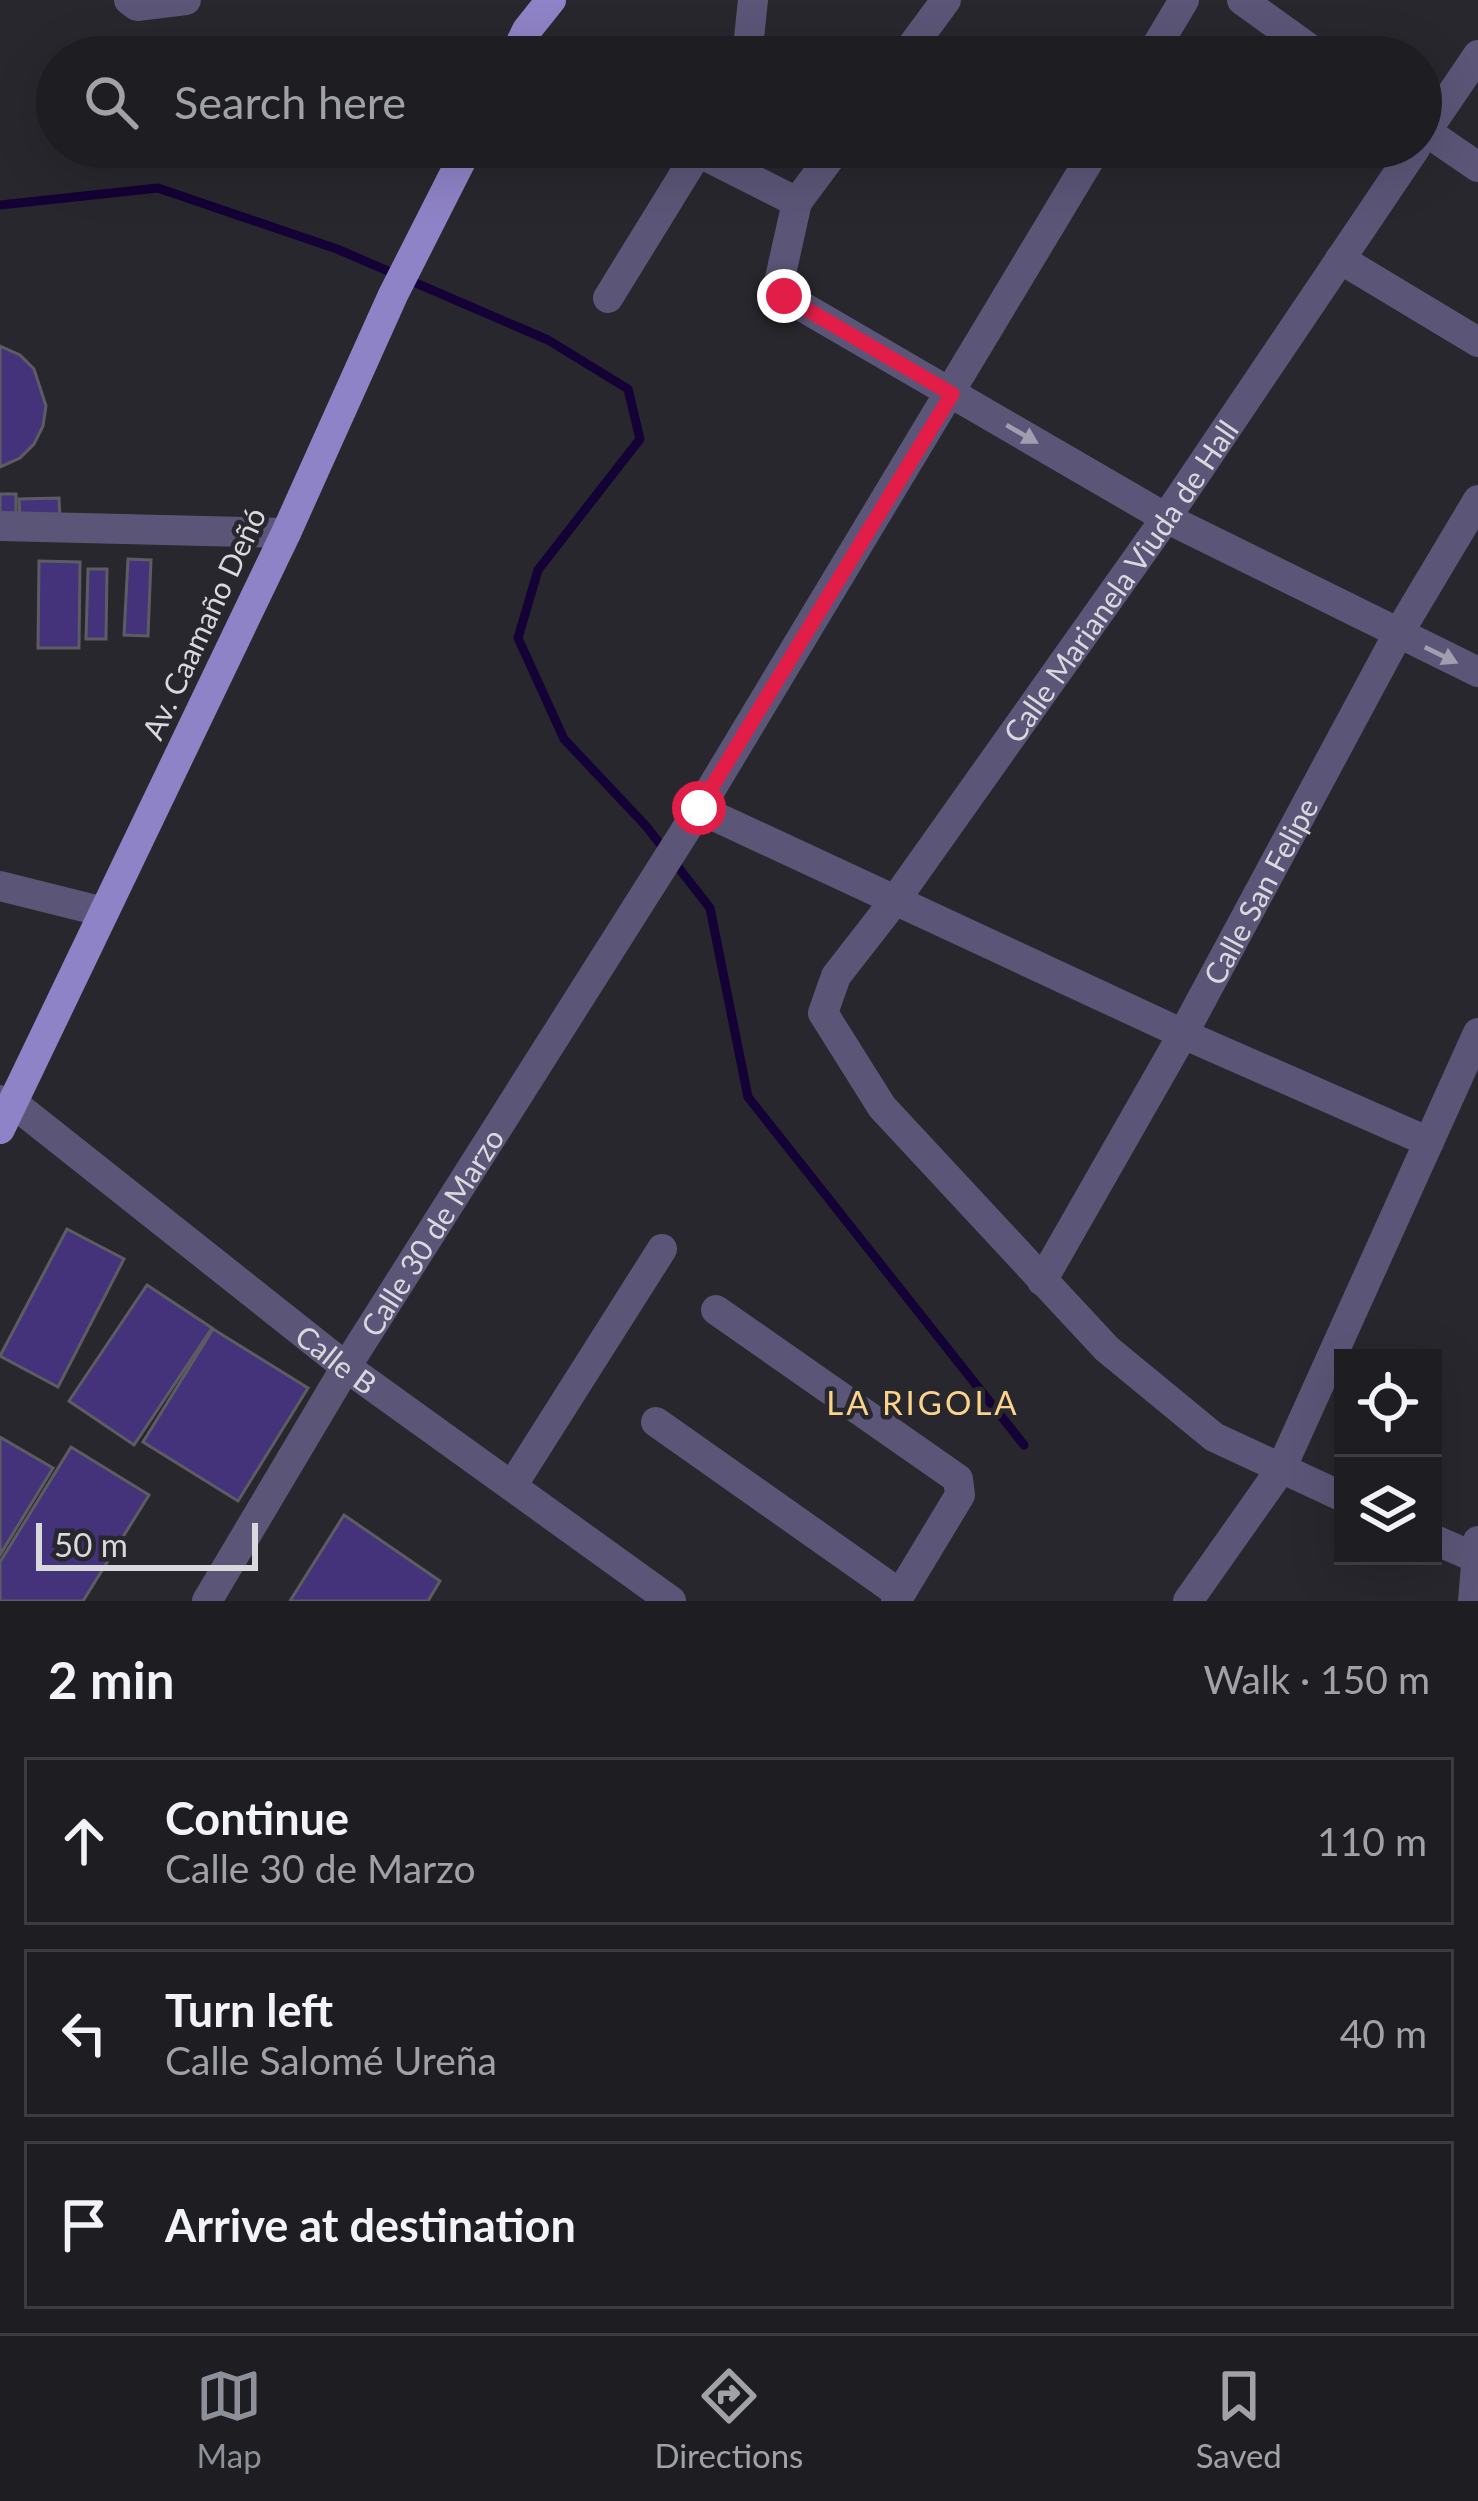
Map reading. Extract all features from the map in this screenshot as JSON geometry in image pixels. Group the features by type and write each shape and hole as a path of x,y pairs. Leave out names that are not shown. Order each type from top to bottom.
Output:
{"main road":[{"path":"524,36 551,0"},
{"name":"Av. Caamaño Deñó","path":"4,1111 104,912 457,168"}],"street":[{"path":"130,0 137,6 186,0"},
{"path":"749,36 753,0"},
{"path":"919,36 946,0"},
{"path":"1163,36 1184,0"},
{"path":"1242,0 1293,36"},
{"name":"Calle Marianela Viuda de Hall","path":"1442,106 1478,55"},
{"path":"1442,147 1478,167"},
{"path":"608,298 688,168"},
{"path":"735,168 797,202"},
{"path":"822,168 797,202 779,287 784,296 1166,518 1478,672"},
{"path":"1085,168 694,815 896,899 1183,1034 1430,1142"},
{"name":"Calle Marianela Viuda de Hall","path":"1042,1281 882,1107 823,1013 836,976 896,899 1166,518 1400,168"},
{"path":"1340,259 1478,342"},
{"name":"Calle San Felipe","path":"1042,1281 1183,1034 1398,634 1478,500"},
{"path":"0,526 286,533"},
{"name":"Calle 30 de Marzo","path":"207,1601 346,1367 694,815"},
{"path":"0,886 104,912"},
{"path":"1188,1601 1281,1469 1478,1033"},
{"name":"Calle B","path":"4,1111 346,1367 671,1601"},
{"path":"512,1486 662,1249"},
{"path":"1042,1281 1107,1348 1214,1437 1334,1493"},
{"path":"656,1423 898,1598 962,1487 958,1479 716,1310"},
{"path":"1442,1541 1477,1550 1473,1601"}],"building":[{"path":"0,346 20,355 34,369 46,406 34,444 20,458 0,467"},
{"path":"0,494 16,494 16,523 0,524"},
{"path":"59,498 60,519 20,521 19,499"},
{"path":"128,559 151,560 148,636 124,635"},
{"path":"39,561 80,562 79,648 38,648"},
{"path":"88,569 107,569 106,639 86,639"},
{"path":"67,1229 124,1259 58,1387 0,1356"},
{"path":"147,1285 212,1328 134,1445 69,1401"},
{"path":"213,1329 308,1388 238,1501 143,1442"},
{"path":"0,1437 53,1468 0,1555"},
{"path":"71,1447 149,1495 83,1601 0,1601 0,1562"},
{"path":"344,1515 440,1581 428,1601 290,1601"}],"waterway":[{"path":"0,205 158,188 337,249 548,340 628,389 640,439 538,570 518,638 564,739 646,826 710,908 748,1097 1024,1445"}],"district":[{"name":"LA RIGOLA","path":"923,1402"}],"route":[{"path":"699,808 952,394 784,296"}]}
